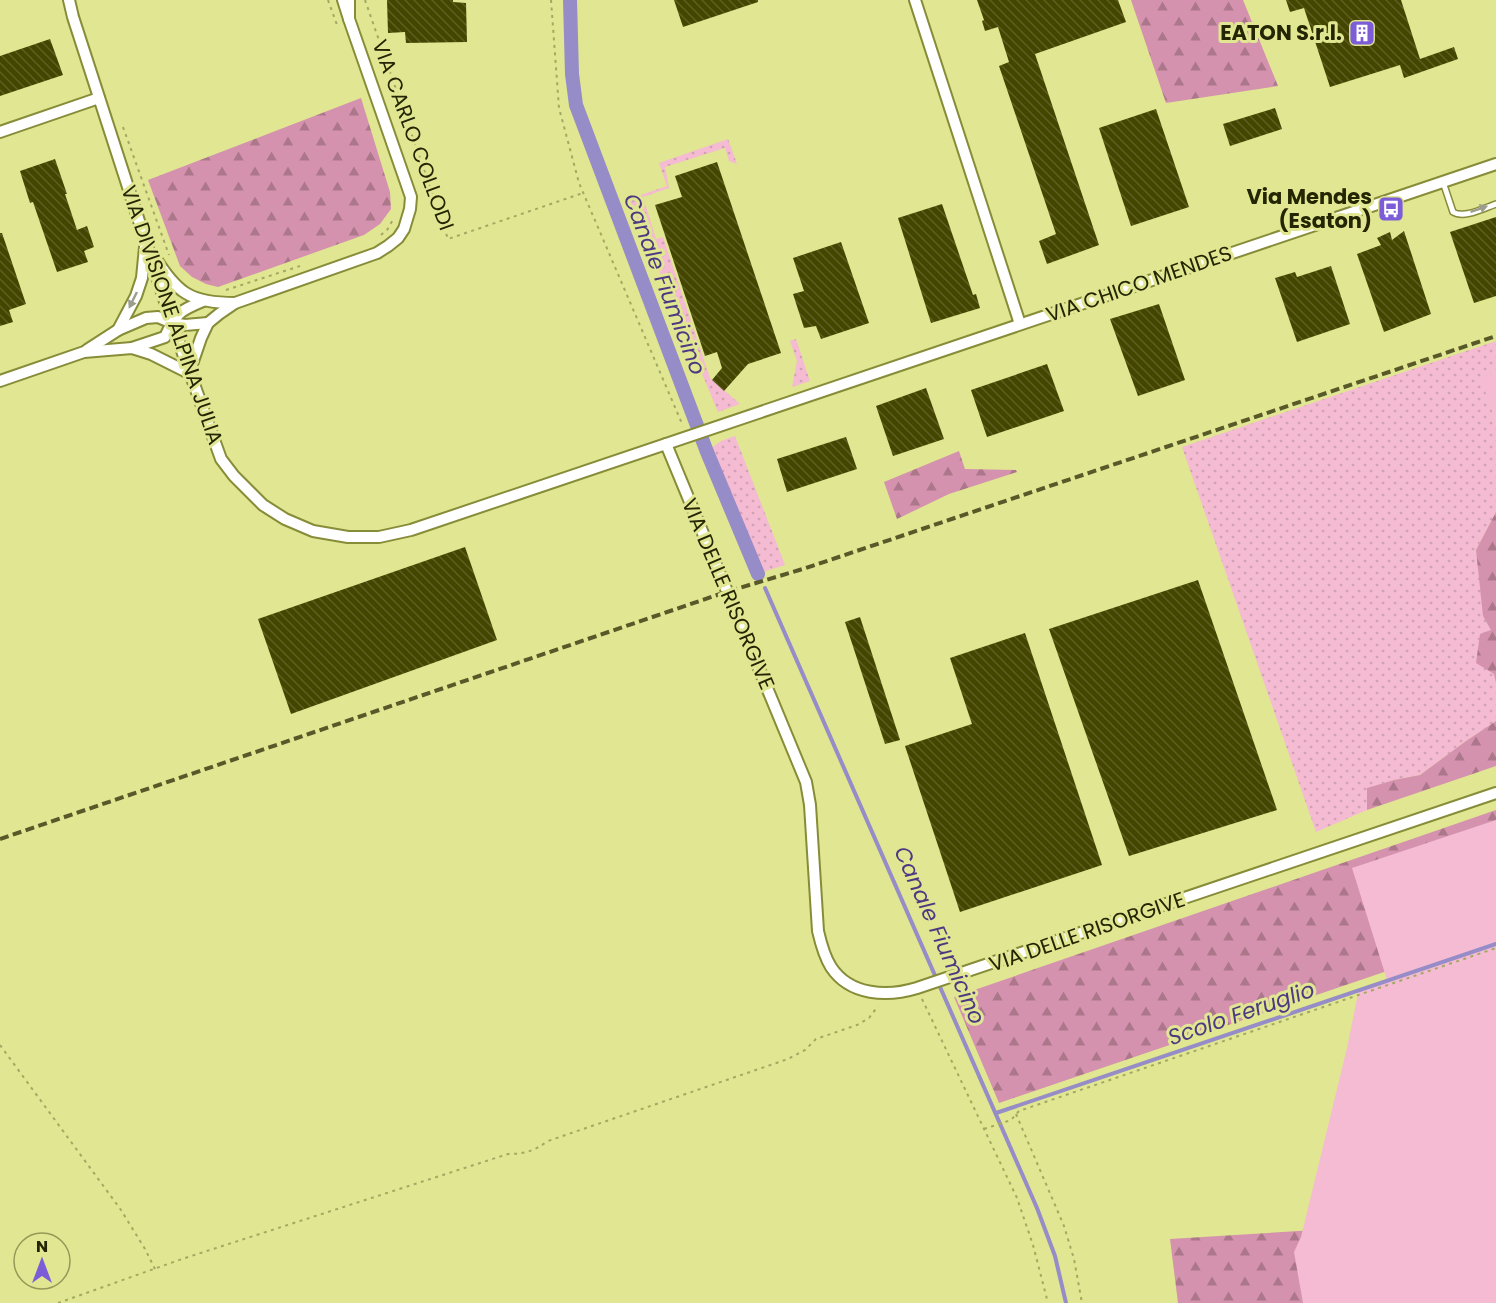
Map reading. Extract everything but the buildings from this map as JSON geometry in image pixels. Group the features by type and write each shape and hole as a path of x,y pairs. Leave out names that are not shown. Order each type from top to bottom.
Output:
{"street":[{"name":"VIA DIVISIONE ALPINA JULIA","path":"63,0 72,15"},
{"name":"VIA DIVISIONE ALPINA JULIA","path":"69,0 189,374 221,459 249,493 285,519 314,531 348,537 379,537 411,530 666,444"},
{"name":"VIA CARLO COLLODI","path":"208,323 235,303 377,253 398,238 404,229 411,197 344,0"},
{"name":"VIA CARLO COLLODI","path":"349,0 349,19"},
{"name":"VIA CHICO MENDES","path":"915,0 1020,324"},
{"path":"0,132 99,98"},
{"name":"VIA CHICO MENDES","path":"666,444 1496,164"},
{"name":"VIA CARLO COLLODI","path":"146,243 168,279 180,290 203,302"},
{"path":"118,330 136,297 142,278 146,243"},
{"name":"VIA CARLO COLLODI","path":"132,348 165,337 171,323 181,310 203,302 235,303"},
{"path":"0,381 84,352 118,330 146,318 158,317 171,323 185,325 208,323 189,374 151,354 132,348 84,352"},
{"name":"VIA DELLE RISORGIVE","path":"666,444 806,783 810,805 818,932 823,951 831,969 859,989 881,994 899,994 1496,793"}],"lane":[{"path":"1443,182 1453,212 1456,214 1464,214 1496,204"}],"path":[{"path":"327,0 339,31"},
{"name":"VIA CARLO COLLODI","path":"364,0 448,239 583,192"},
{"path":"551,0 559,108 579,183 687,436"},
{"path":"122,125 171,260"},
{"path":"380,236 387,230 396,211"},
{"path":"219,292 309,263"},
{"path":"984,1130 1011,1120 1019,1111 1496,948"},
{"path":"921,987 1020,1208 1034,1245 1048,1303"},
{"path":"58,1303 508,1154 525,1154 536,1150 548,1141 788,1059 805,1050 816,1039 858,1026 878,1007 881,994"},
{"path":"0,1045 121,1210 155,1269"},
{"path":"1016,1114 1064,1226 1074,1259 1082,1303"}],"shaded area":[{"path":"728,139 737,164 729,161 725,148 665,167 669,188 643,197 656,239 663,237 710,378 740,404 718,412 629,199 667,186 659,163"},
{"path":"796,339 810,381 792,387 797,361 790,341"},
{"path":"1496,341 1496,372 1481,378 1496,421 1496,512 1476,550 1491,630 1496,683 1496,721 1420,775 1368,788 1367,810 1316,832 1182,447"},
{"path":"1496,372 1496,421 1480,377"},
{"path":"735,436 785,565 763,572 711,448"},
{"path":"1496,820 1496,1303 1303,1303 1294,1252 1301,1237 1359,989 1387,980 1352,868"}],"green space":[{"path":"1131,0 1243,0 1278,86 1166,103"},
{"path":"361,98 390,192 391,209 380,224 364,235 218,287 192,277 180,266 148,180"},
{"path":"959,451 965,469 1016,470 1017,472 949,494 897,519 884,482"},
{"path":"1496,512 1496,683 1494,674 1476,663 1480,634 1491,630 1483,616 1476,550"},
{"path":"1496,721 1496,766 1367,810 1367,788 1420,775"},
{"path":"1496,810 1496,934 999,1103 954,997"},
{"path":"1413,1224 1432,1303 1178,1303 1170,1239"}],"waterway":[{"name":"Canale Fiumicino","path":"570,0 572,74 576,105 707,452 758,574"},
{"name":"Canale Fiumicino","path":"765,588 1037,1208 1055,1256 1066,1303"},
{"name":"Scolo Feruglio","path":"996,1113 1496,944"}],"railway":[{"path":"0,839 726,592 806,568 1496,336"}],"place":[{"name":"EATON S.r.l.","path":"1362,33"},
{"name":"Via Mendes (Esaton)","path":"1391,209"}]}
